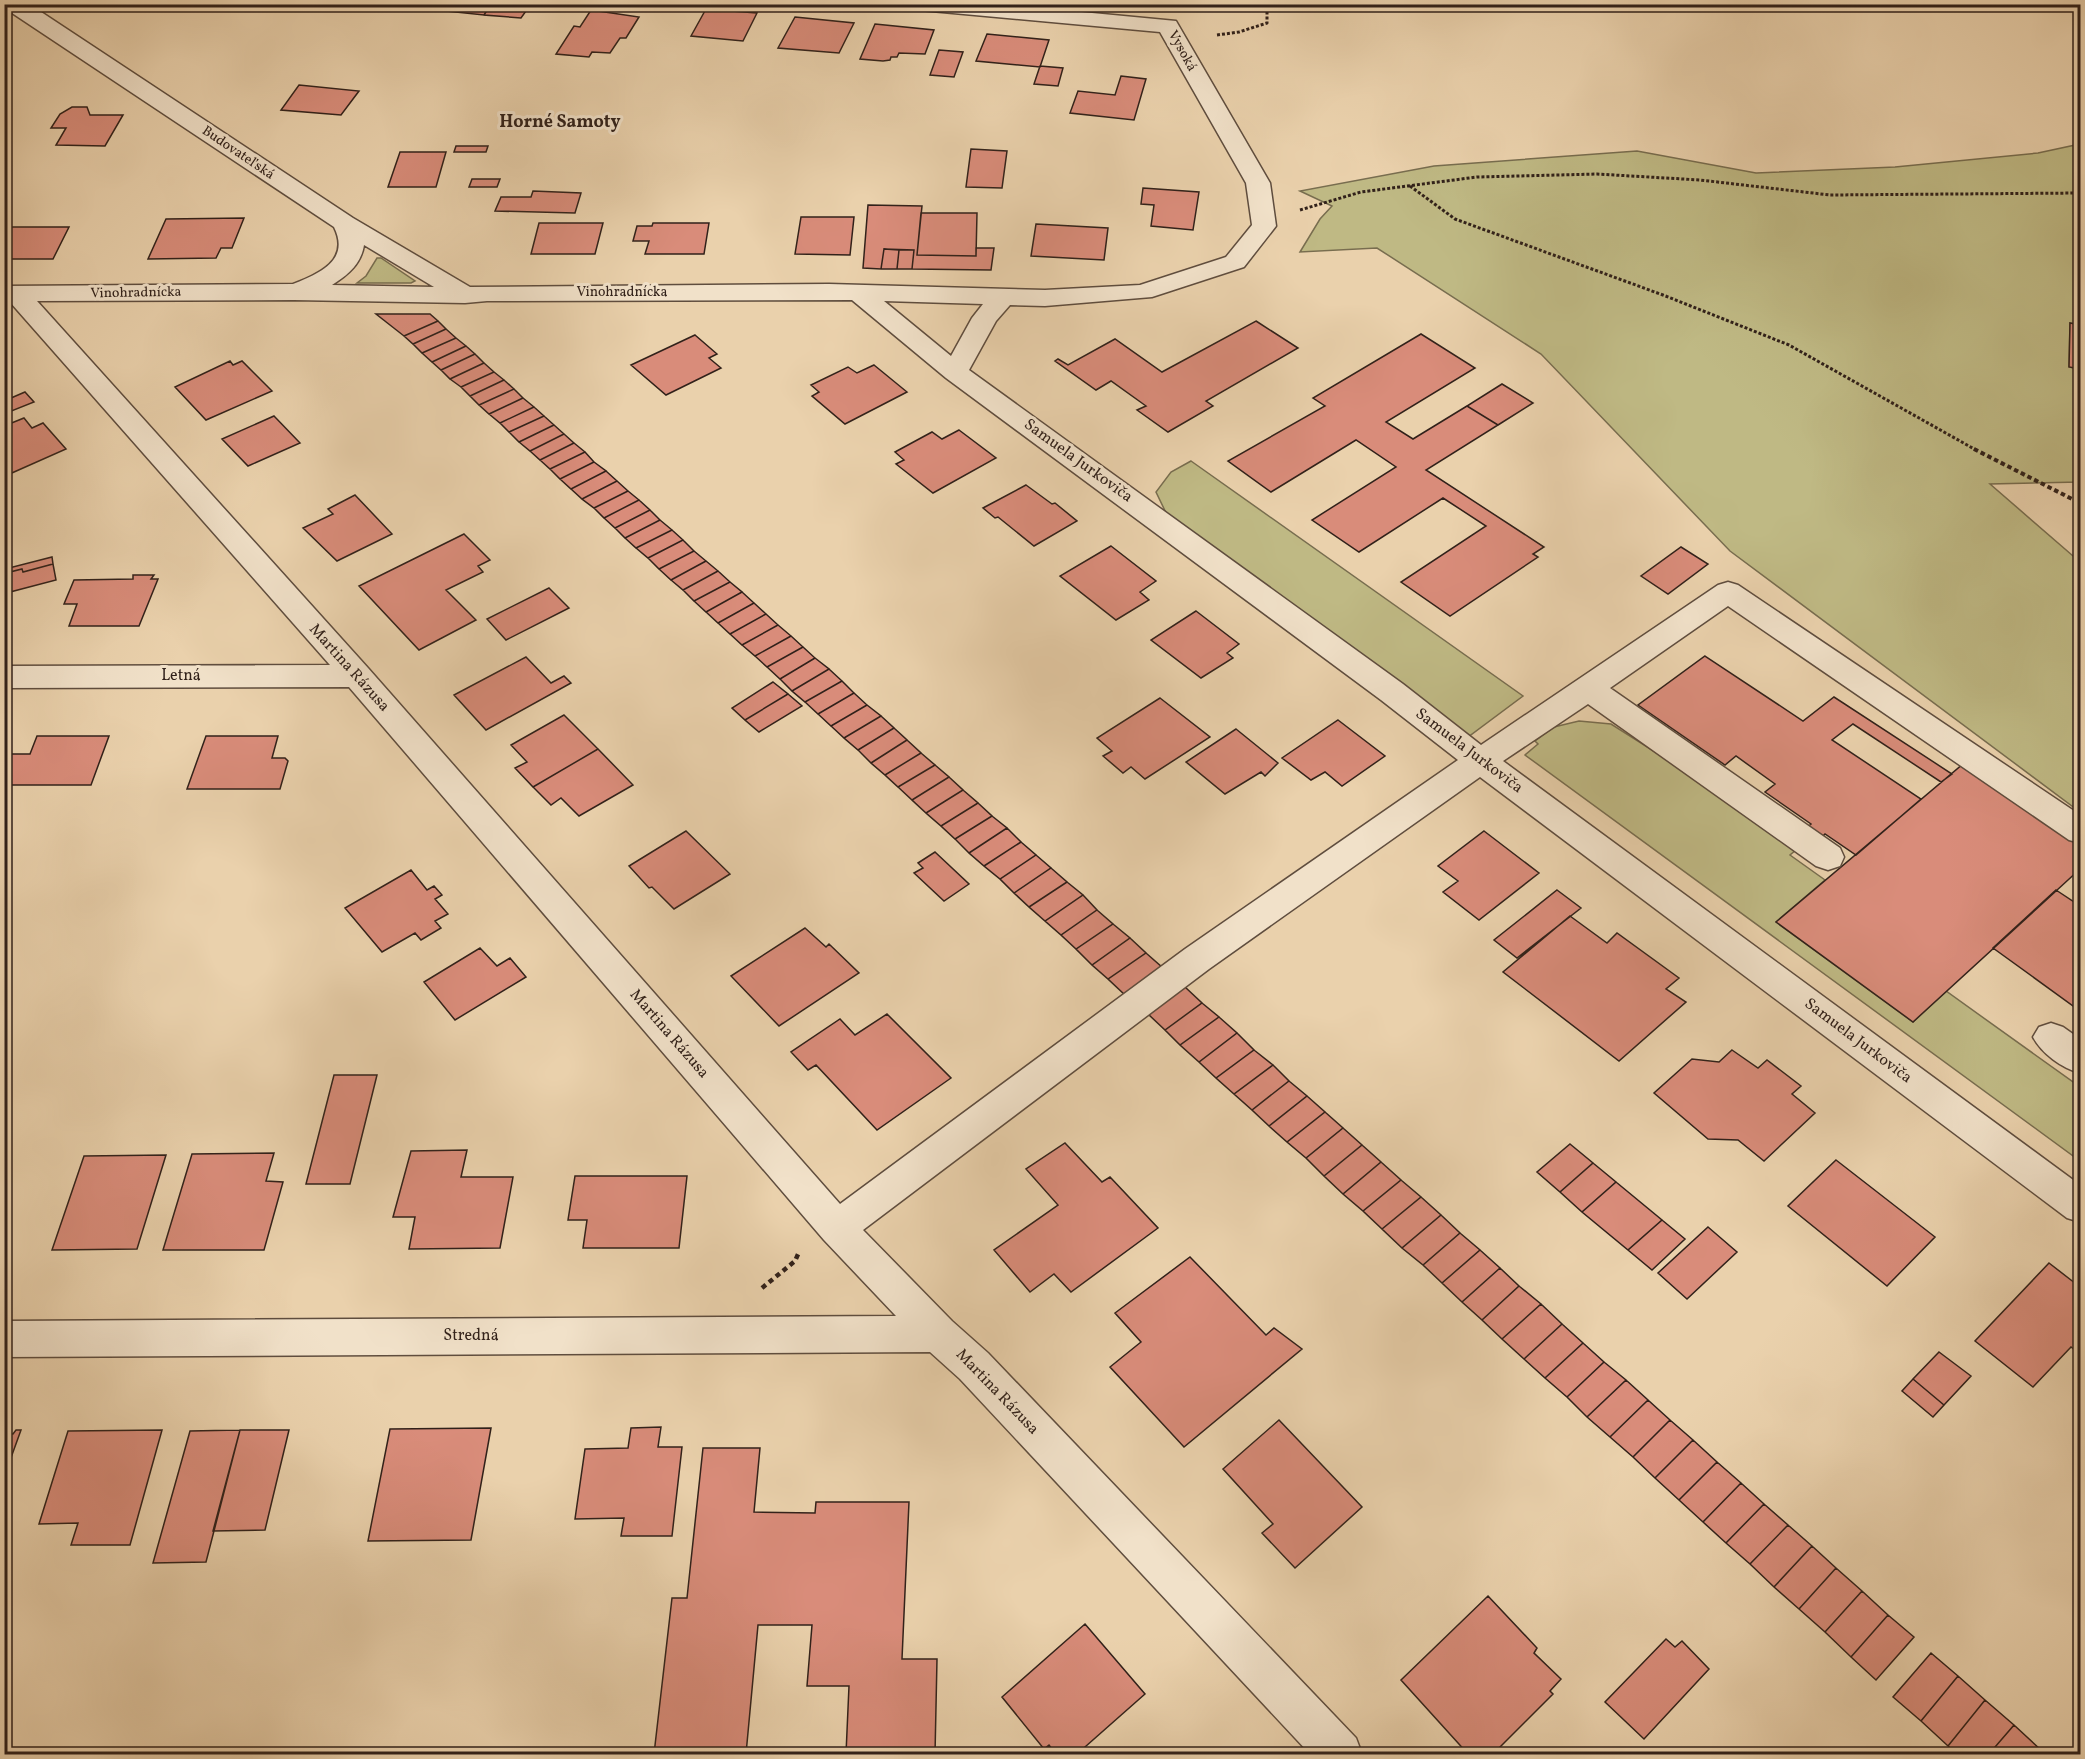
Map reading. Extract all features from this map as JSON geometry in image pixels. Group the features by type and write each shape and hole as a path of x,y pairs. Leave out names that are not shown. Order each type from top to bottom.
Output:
{"street":[{"name":"Budovateľská","path":"14,4 344,223 445,281 465,295"},
{"name":"Vysoká","path":"920,4 1168,26 1258,183 1264,226 1235,262"},
{"path":"4,25 44,23"},
{"path":"294,292 316,284 334,273 347,260 353,247 353,241 352,234 344,223"},
{"name":"Vinohradnícka","path":"11,295 294,292 465,295 499,293 859,293 1003,297 1143,292 1235,262"},
{"name":"Samuela Jurkoviča","path":"859,293 955,372 1392,692 1480,760 2080,1206"},
{"name":"Martina Rázusa","path":"11,295 357,675 837,1228 938,1334 974,1366 1340,1755"},
{"path":"955,372 985,318 1003,297"},
{"path":"837,1228 1197,959 1480,760 1728,592 2080,831"},
{"name":"Letná","path":"4,677 357,675"},
{"path":"1588,688 1828,857"},
{"path":"2051,1037 2080,1058"},
{"name":"Stredná","path":"4,1339 938,1334"}],"path":[{"path":"1176,42 1239,32 1268,23 1267,4"},
{"path":"1262,213 1303,210 1361,192 1477,177 1597,174 1700,180 1830,195 2080,193"},
{"path":"1410,185 1455,219 1664,295 1789,345 1970,447 2080,503"}],"shaded area":[{"path":"2080,144 2080,325 2070,323 2069,367 2080,369 2080,482 1990,484 2080,562 2080,812 1730,551 1541,354 1377,248 1300,252 1320,219 1332,206 1300,191 1434,166 1637,151 1756,173 1895,167 2038,153"},
{"path":"377,258 381,258 415,281 411,283 357,283 366,276"},
{"path":"1191,461 1523,696 1468,737 1168,517 1156,492 1171,472"},
{"path":"1579,721 1611,724 1802,845 1790,855 1825,880 1776,922 1913,1022 1946,991 2080,1087 2080,1161 1525,755 1538,744 1535,741 1554,727"}],"building":[{"path":"450,4 491,4 484,15 445,11"},
{"path":"491,4 531,4 521,18 484,15"},
{"path":"706,9 757,13 743,41 691,36"},
{"path":"591,10 639,17 626,38 620,38 610,53 592,52 589,57 556,54 574,26 580,27"},
{"path":"795,17 854,23 839,53 778,48"},
{"path":"875,24 934,30 925,54 899,53 897,57 883,61 860,59"},
{"path":"987,34 1049,40 1040,67 976,61"},
{"path":"939,50 963,52 954,77 930,75"},
{"path":"1040,66 1063,68 1058,86 1034,84"},
{"path":"1121,76 1146,79 1134,120 1070,113 1078,91 1115,95"},
{"path":"299,85 359,91 341,115 281,110"},
{"path":"72,107 87,107 90,115 123,115 105,146 56,145 66,128 51,128 60,114"},
{"path":"456,146 488,146 486,152 454,152"},
{"path":"971,149 1007,151 1002,188 966,187"},
{"path":"400,152 446,152 436,187 388,187"},
{"path":"472,179 500,179 497,187 469,187"},
{"path":"1143,188 1199,192 1193,230 1151,226 1154,205 1141,204"},
{"path":"533,191 581,193 575,213 495,211 501,197 531,197"},
{"path":"868,205 922,206 917,255 976,256 976,248 994,248 991,270 912,269 914,250 884,249 881,269 863,268"},
{"path":"921,213 977,213 976,256 917,255"},
{"path":"801,217 854,217 850,255 795,254"},
{"path":"244,218 232,248 221,248 216,258 148,259 166,219"},
{"path":"539,223 603,223 595,254 531,254"},
{"path":"653,223 709,223 704,254 645,254 649,241 633,241 637,226 652,226"},
{"path":"1036,224 1108,228 1104,260 1031,256"},
{"path":"12,227 69,227 53,259 4,259 4,241"},
{"path":"884,249 899,250 897,269 881,269"},
{"path":"899,250 914,250 912,269 897,269"},
{"path":"376,314 430,314 438,321 404,336"},
{"path":"438,321 446,329 413,344 404,336"},
{"path":"1256,321 1298,348 1206,401 1213,406 1168,432 1137,410 1146,406 1111,381 1096,390 1055,361 1058,359 1068,365 1115,339 1162,372"},
{"path":"2070,323 2080,325 2080,369 2069,367"},
{"path":"446,329 456,338 422,353 413,344"},
{"path":"1421,334 1475,368 1386,422 1413,439 1467,406 1498,425 1426,470 1544,547 1533,554 1538,557 1450,616 1401,582 1486,526 1443,498 1359,552 1312,520 1396,467 1356,440 1271,492 1228,461 1325,406 1313,398"},
{"path":"695,335 717,354 709,358 721,368 666,395 631,365"},
{"path":"456,338 466,346 432,362 422,353"},
{"path":"466,346 475,354 441,370 432,362"},
{"path":"475,354 484,363 450,379 441,370"},
{"path":"230,361 233,365 242,361 272,391 206,420 175,387"},
{"path":"484,363 494,372 461,387 450,379"},
{"path":"874,365 907,392 845,424 812,396 819,392 811,385 848,367 857,373"},
{"path":"494,372 504,380 470,396 461,387"},
{"path":"504,380 514,389 479,405 470,396"},
{"path":"1502,384 1533,403 1498,425 1467,406"},
{"path":"514,389 523,398 489,414 479,405"},
{"path":"25,392 34,402 4,414 4,401"},
{"path":"523,398 534,407 500,423 489,414"},
{"path":"534,407 544,416 509,432 500,423"},
{"path":"274,416 300,443 248,466 222,439"},
{"path":"544,416 554,425 519,442 509,432"},
{"path":"24,418 32,428 43,423 66,449 5,476 4,426"},
{"path":"554,425 564,434 530,451 519,442"},
{"path":"959,430 996,458 933,493 896,464 904,460 895,452 932,432 942,439"},
{"path":"564,434 574,443 540,460 530,451"},
{"path":"574,443 585,452 550,469 540,460"},
{"path":"585,452 594,462 560,479 550,469"},
{"path":"594,462 606,471 571,489 560,479"},
{"path":"606,471 617,481 582,499 571,489"},
{"path":"617,481 628,491 594,508 582,499"},
{"path":"1026,485 1052,504 1055,503 1077,521 1034,546 983,508"},
{"path":"628,491 639,500 604,518 594,508"},
{"path":"355,495 392,534 337,561 303,528 333,514 328,509"},
{"path":"639,500 650,510 615,528 604,518"},
{"path":"650,510 660,520 625,538 615,528"},
{"path":"660,520 672,530 636,548 625,538"},
{"path":"672,530 683,540 648,558 636,548"},
{"path":"464,534 490,560 478,566 483,572 446,590 476,620 419,650 359,586"},
{"path":"683,540 694,551 659,569 648,558"},
{"path":"1111,546 1156,581 1140,592 1149,600 1116,620 1060,576"},
{"path":"1681,547 1708,564 1668,594 1641,576"},
{"path":"694,551 706,561 671,580 659,569"},
{"path":"52,557 53,564 23,572 22,569 6,573 5,569"},
{"path":"706,561 718,571 683,590 671,580"},
{"path":"53,564 56,580 10,592 6,573 22,569 23,572"},
{"path":"718,571 730,582 694,601 683,590"},
{"path":"133,575 154,575 151,579 158,579 139,626 69,626 77,604 64,604 74,580 133,579"},
{"path":"730,582 742,592 706,612 694,601"},
{"path":"549,588 569,608 506,640 487,619"},
{"path":"742,592 754,603 718,623 706,612"},
{"path":"754,603 766,614 730,634 718,623"},
{"path":"1196,611 1239,644 1227,653 1233,658 1201,678 1151,640"},
{"path":"766,614 778,625 742,645 730,634"},
{"path":"778,625 791,636 755,656 742,645"},
{"path":"791,636 803,647 767,667 755,656"},
{"path":"803,647 815,658 780,679 767,667"},
{"path":"1705,656 1803,721 1834,697 1952,774 1941,782 1853,724 1832,740 1921,799 1856,855 1825,834 1821,838 1806,828 1811,824 1765,792 1775,784 1736,756 1725,765 1638,705"},
{"path":"526,657 551,683 564,676 571,683 486,730 454,695"},
{"path":"815,658 829,669 792,691 780,679"},
{"path":"829,669 842,681 805,702 792,691"},
{"path":"842,681 854,693 818,714 805,702"},
{"path":"773,682 788,694 745,720 732,708"},
{"path":"854,693 867,705 831,726 818,714"},
{"path":"788,694 802,706 759,732 745,720"},
{"path":"1160,698 1210,737 1145,779 1131,767 1123,773 1103,756 1112,751 1097,738"},
{"path":"867,705 881,716 844,738 831,726"},
{"path":"564,715 598,749 533,787 515,768 527,762 511,745"},
{"path":"881,716 894,728 858,750 844,738"},
{"path":"1338,720 1385,756 1342,786 1325,772 1311,780 1282,758"},
{"path":"894,728 907,740 871,763 858,750"},
{"path":"1236,729 1278,763 1265,776 1261,772 1225,794 1186,762"},
{"path":"37,736 109,736 91,785 4,785 4,770 11,754 30,754"},
{"path":"206,736 278,736 272,758 285,758 288,761 280,789 187,789"},
{"path":"907,740 921,753 885,775 871,763"},
{"path":"598,749 633,785 579,816 561,798 551,805 533,787"},
{"path":"921,753 935,765 898,787 885,775"},
{"path":"1963,764 2080,841 2080,869 1913,1022 1776,922"},
{"path":"935,765 949,777 912,800 898,787"},
{"path":"949,777 963,790 926,813 912,800"},
{"path":"963,790 978,803 941,826 926,813"},
{"path":"978,803 992,816 955,839 941,826"},
{"path":"992,816 1007,828 969,853 955,839"},
{"path":"1007,828 1021,842 984,866 969,853"},
{"path":"686,831 730,874 674,909 652,887 649,888 629,866"},
{"path":"1484,831 1539,873 1479,920 1443,892 1458,881 1438,866"},
{"path":"1021,842 1036,855 1000,879 984,866"},
{"path":"935,852 969,884 944,901 914,873 923,868 918,863"},
{"path":"1036,855 1051,868 1014,893 1000,879"},
{"path":"1051,868 1067,882 1029,907 1014,893"},
{"path":"411,870 427,890 434,886 442,895 435,899 448,914 435,921 441,928 421,940 415,933 382,952 345,908"},
{"path":"1067,882 1083,895 1045,921 1029,907"},
{"path":"1557,890 1581,908 1517,958 1494,940"},
{"path":"2056,890 2080,906 2080,1011 1993,948"},
{"path":"1083,895 1097,910 1061,935 1045,921"},
{"path":"1097,910 1113,924 1076,949 1061,935"},
{"path":"1570,916 1607,943 1617,933 1679,978 1666,989 1686,1002 1619,1061 1503,972"},
{"path":"1113,924 1130,938 1092,965 1076,949"},
{"path":"805,928 826,947 829,944 859,973 779,1026 731,976"},
{"path":"1130,938 1146,953 1108,979 1092,965"},
{"path":"480,948 497,966 510,958 526,977 455,1020 424,982"},
{"path":"1146,953 1163,968 1125,995 1108,979"},
{"path":"1185,987 1202,1003 1165,1030 1148,1014"},
{"path":"1202,1003 1219,1017 1180,1045 1165,1030"},
{"path":"887,1014 951,1078 877,1130 816,1065 808,1070 791,1052 840,1019 855,1035"},
{"path":"1219,1017 1237,1033 1199,1062 1180,1045"},
{"path":"1237,1033 1254,1050 1216,1078 1199,1062"},
{"path":"1254,1050 1273,1065 1234,1094 1216,1078"},
{"path":"1732,1050 1758,1068 1767,1060 1801,1086 1792,1094 1815,1113 1764,1161 1738,1140 1708,1139 1654,1093 1692,1059 1719,1062"},
{"path":"1273,1065 1289,1081 1252,1110 1234,1094"},
{"path":"334,1075 377,1075 350,1184 306,1184"},
{"path":"1289,1081 1307,1096 1269,1126 1252,1110"},
{"path":"1307,1096 1325,1112 1287,1142 1269,1126"},
{"path":"1325,1112 1343,1128 1306,1158 1287,1142"},
{"path":"1343,1128 1362,1145 1324,1176 1306,1158"},
{"path":"1065,1143 1102,1182 1110,1177 1158,1228 1071,1292 1054,1274 1030,1292 994,1250 1058,1205 1026,1169"},
{"path":"1570,1144 1593,1163 1560,1192 1537,1172"},
{"path":"1362,1145 1381,1162 1343,1194 1324,1176"},
{"path":"467,1150 461,1177 513,1177 500,1248 409,1249 415,1217 393,1217 411,1151"},
{"path":"274,1153 266,1181 283,1182 264,1250 163,1250 192,1154"},
{"path":"166,1155 137,1249 52,1250 84,1156"},
{"path":"1836,1160 1935,1237 1887,1286 1788,1206"},
{"path":"1381,1162 1401,1180 1363,1211 1343,1194"},
{"path":"1593,1163 1616,1182 1582,1212 1560,1192"},
{"path":"575,1176 687,1176 679,1248 583,1248 587,1220 568,1220"},
{"path":"1401,1180 1421,1197 1382,1229 1363,1211"},
{"path":"1616,1182 1662,1220 1628,1250 1582,1212"},
{"path":"1421,1197 1441,1215 1402,1248 1382,1229"},
{"path":"1441,1215 1460,1233 1423,1265 1402,1248"},
{"path":"1662,1220 1685,1239 1652,1270 1628,1250"},
{"path":"1708,1227 1737,1252 1687,1299 1658,1273"},
{"path":"1460,1233 1480,1250 1442,1283 1423,1265"},
{"path":"1480,1250 1500,1268 1462,1302 1442,1283"},
{"path":"1190,1257 1266,1335 1274,1328 1302,1349 1184,1447 1110,1367 1141,1342 1115,1313"},
{"path":"2049,1263 2080,1287 2080,1354 2071,1347 2033,1387 1975,1341"},
{"path":"1500,1268 1519,1286 1482,1320 1462,1302"},
{"path":"1519,1286 1541,1304 1502,1339 1482,1320"},
{"path":"1541,1304 1562,1324 1524,1359 1502,1339"},
{"path":"1562,1324 1583,1343 1545,1378 1524,1359"},
{"path":"1583,1343 1604,1362 1567,1397 1545,1378"},
{"path":"1939,1352 1971,1376 1944,1405 1913,1379"},
{"path":"1604,1362 1626,1380 1587,1417 1567,1397"},
{"path":"1913,1379 1944,1405 1933,1417 1902,1391"},
{"path":"1626,1380 1648,1400 1610,1437 1587,1417"},
{"path":"1648,1400 1670,1420 1633,1457 1610,1437"},
{"path":"1279,1420 1362,1507 1295,1568 1262,1533 1273,1524 1223,1469"},
{"path":"1670,1420 1693,1440 1655,1478 1633,1457"},
{"path":"661,1427 658,1447 682,1447 672,1536 621,1536 624,1518 575,1519 585,1449 628,1448 631,1428"},
{"path":"491,1428 471,1540 368,1541 390,1429"},
{"path":"16,1430 21,1430 4,1477 4,1434 13,1434"},
{"path":"162,1430 130,1545 71,1545 78,1523 39,1524 68,1431"},
{"path":"240,1430 289,1430 265,1530 213,1531"},
{"path":"240,1430 206,1562 153,1563 190,1431"},
{"path":"1693,1440 1717,1462 1679,1500 1655,1478"},
{"path":"703,1448 760,1448 754,1512 815,1513 816,1502 909,1502 902,1659 937,1659 935,1754 846,1754 849,1686 807,1686 812,1625 758,1625 746,1754 654,1754 672,1598 687,1598"},
{"path":"1717,1462 1741,1483 1703,1522 1679,1500"},
{"path":"1741,1483 1764,1504 1726,1543 1703,1522"},
{"path":"1764,1504 1788,1525 1750,1564 1726,1543"},
{"path":"1788,1525 1812,1546 1774,1587 1750,1564"},
{"path":"1812,1546 1836,1568 1799,1609 1774,1587"},
{"path":"1836,1568 1862,1591 1825,1632 1799,1609"},
{"path":"1862,1591 1888,1615 1851,1657 1825,1632"},
{"path":"1488,1596 1537,1648 1534,1653 1561,1679 1550,1691 1553,1694 1493,1754 1468,1754 1401,1680"},
{"path":"1888,1615 1914,1637 1876,1680 1851,1657"},
{"path":"1085,1624 1145,1694 1077,1754 1056,1754 1049,1745 1044,1749 1002,1697"},
{"path":"1666,1639 1675,1647 1682,1641 1709,1669 1644,1739 1605,1702"},
{"path":"1931,1653 1958,1676 1921,1721 1893,1697"},
{"path":"1958,1676 1985,1700 1948,1746 1921,1721"},
{"path":"1985,1700 2014,1725 1989,1754 1957,1754 1948,1746"},
{"path":"2014,1725 2041,1750 2038,1754 1989,1754"}],"district":[{"name":"Horné Samoty","path":"560,122"}]}
